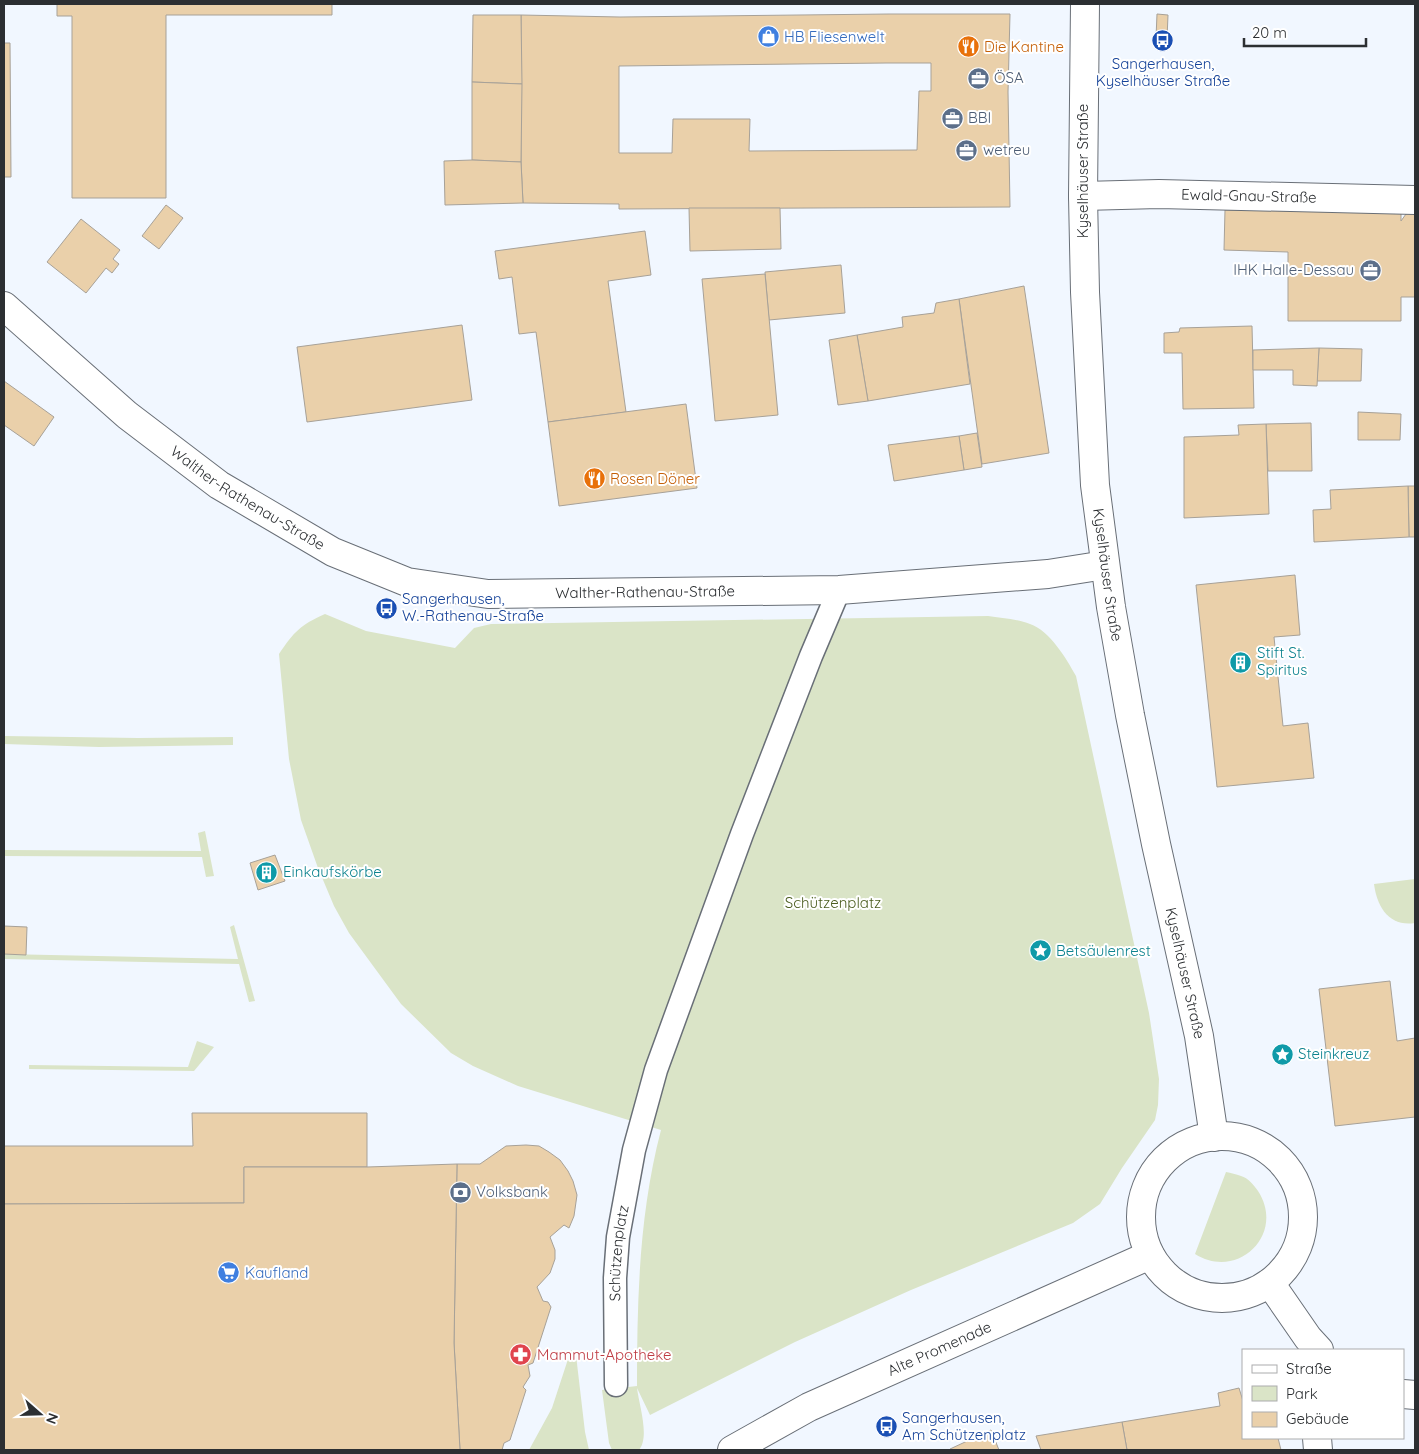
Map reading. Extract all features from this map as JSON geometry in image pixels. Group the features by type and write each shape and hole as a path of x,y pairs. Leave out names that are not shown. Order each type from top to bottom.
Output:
{"main road":[{"name":"Kyselhäuser Straße","path":"1085,4 1082,196 1094,467 1106,565 1130,715 1156,844 1199,1036 1214,1137"},
{"name":"Ewald-Gnau-Straße","path":"1082,196 1159,194 1415,200"},
{"name":"Walther-Rathenau-Straße","path":"4,306 127,415 219,485 333,552 407,582 488,594 839,590 1048,574 1106,565"},
{"path":"1229,1136 1258,1144 1271,1152 1282,1163 1298,1188 1303,1218 1298,1248 1291,1261 1270,1283 1256,1291 1227,1299 1211,1298 1196,1294 1182,1288 1170,1279 1158,1268 1150,1254 1142,1225 1145,1193 1151,1179 1160,1166 1184,1146 1198,1140 1214,1137 1229,1136"},
{"name":"Alte Promenade","path":"732,1450 818,1403 1150,1254"},
{"path":"1270,1283 1308,1338 1318,1349"}],"lane":[{"name":"Schützenplatz","path":"616,1384 618,1236 634,1150 656,1070 742,834 811,656 839,590"}],"green space":[{"name":"Schützenplatz","path":"325,614 366,631 455,648 474,628 491,624 988,616 1025,622 1044,633 1062,653 1076,676 1149,1013 1159,1079 1158,1105 1155,1120 1100,1204 1073,1223 911,1290 795,1342 650,1415 637,1388 644,1429 642,1444 639,1450 612,1450 609,1443 602,1390 637,1386 639,1289 644,1225 648,1193 661,1130 518,1086 473,1066 451,1053 401,1004 349,933 334,906 301,820 289,759 279,654 298,630"},
{"path":"4,736 233,737 233,745 99,747 4,744"},
{"path":"205,831 214,876 206,877 202,857 4,856 4,850 201,851 198,833"},
{"path":"1415,879 1415,923 1398,922 1381,908 1374,884"},
{"path":"234,925 255,1001 249,1002 239,964 4,959 4,954 238,959 230,927"},
{"path":"197,1041 214,1047 194,1071 29,1069 29,1065 188,1067"},
{"path":"1226,1172 1244,1177 1255,1186 1265,1207 1266,1223 1262,1237 1253,1249 1241,1257 1227,1262 1211,1261 1195,1254"},
{"path":"571,1350 576,1355 585,1432 589,1450 529,1450 552,1408"}],"building":[{"path":"57,4 332,4 332,15 166,15 166,198 72,198 72,16 57,16"},
{"path":"1010,14 1008,92 1010,207 619,209 619,204 523,203 521,162 521,15 620,17","holes":["931,63 931,91 919,91 917,150 749,151 750,119 673,119 672,153 619,153 619,66"]},
{"path":"1157,14 1168,15 1167,39 1156,38"},
{"path":"473,15 521,15 522,84 472,82"},
{"path":"4,43 10,43 11,177 4,177"},
{"path":"472,82 522,84 521,162 472,160"},
{"path":"444,161 521,162 523,203 445,205"},
{"path":"166,205 183,218 159,249 142,236"},
{"path":"689,208 780,208 781,249 690,251"},
{"path":"1225,210 1401,212 1401,221 1406,214 1415,212 1415,297 1401,297 1401,321 1288,321 1288,252 1224,250"},
{"path":"81,219 120,250 113,259 119,264 112,273 106,268 86,293 47,262"},
{"path":"645,231 651,275 608,281 626,412 548,422 536,332 519,334 512,277 499,279 495,251"},
{"path":"841,265 845,313 769,320 765,272"},
{"path":"765,274 778,415 715,421 702,279"},
{"path":"1024,286 1049,453 982,464 959,299"},
{"path":"959,299 970,384 868,401 857,335 903,327 902,317 934,313 936,303"},
{"path":"462,325 472,400 307,422 297,347"},
{"path":"1252,326 1254,408 1183,409 1182,353 1164,353 1164,333 1179,332 1180,328"},
{"path":"857,335 868,401 838,405 829,340"},
{"path":"1319,348 1362,349 1361,381 1317,381"},
{"path":"1319,348 1317,386 1293,385 1293,370 1253,370 1253,350"},
{"path":"4,381 54,417 34,446 4,425"},
{"path":"686,404 697,488 559,506 548,422"},
{"path":"1358,412 1401,414 1400,440 1358,440"},
{"path":"1311,423 1312,471 1268,471 1266,424"},
{"path":"1266,424 1269,514 1184,518 1184,437 1239,435 1238,425"},
{"path":"977,433 982,467 964,470 959,436"},
{"path":"959,436 964,470 894,481 888,445"},
{"path":"1408,486 1415,486 1415,537 1409,537"},
{"path":"1408,486 1409,537 1314,542 1313,510 1331,509 1330,490"},
{"name":"Stift St. Spiritus","path":"1295,575 1300,635 1274,637 1283,726 1308,723 1314,778 1217,787 1196,585"},
{"name":"Einkaufskörbe","path":"275,855 285,881 258,890 250,863"},
{"path":"4,926 27,927 26,955 4,954"},
{"path":"1390,981 1397,1041 1415,1038 1415,1117 1335,1126 1319,989"},
{"path":"192,1113 367,1113 367,1167 244,1167 244,1203 4,1204 4,1146 193,1146"},
{"path":"506,1146 539,1146 549,1152 560,1160 568,1171 577,1195 574,1216 569,1228 564,1225 550,1237 555,1250 555,1259 550,1273 537,1287 543,1301 548,1302 551,1307 533,1363 528,1365 530,1376 523,1387 526,1390 510,1440 504,1443 502,1450 460,1450 454,1343 457,1164 480,1164"},
{"name":"Kaufland","path":"457,1164 454,1343 460,1450 4,1450 4,1204 244,1203 244,1167 367,1167"},
{"path":"1239,1388 1242,1398 1242,1439 1278,1439 1281,1450 1127,1450 1122,1422 1220,1406 1218,1393"},
{"path":"1122,1422 1127,1450 1041,1450 1036,1436"},
{"path":"991,1430 999,1450 950,1450 950,1449"}],"place":[{"name":"HB Fliesenwelt","path":"768,37"},
{"name":"Sangerhausen, Kyselhäuser Straße","path":"1163,41"},
{"name":"Die Kantine","path":"968,47"},
{"name":"ÖSA","path":"978,78"},
{"name":"BBI","path":"952,118"},
{"name":"wetreu","path":"967,150"},
{"name":"IHK Halle-Dessau","path":"1370,270"},
{"name":"Rosen Döner","path":"594,479"},
{"name":"Sangerhausen, W.-Rathenau-Straße","path":"386,608"},
{"name":"Stift St. Spiritus","path":"1241,662"},
{"name":"Einkaufskörbe","path":"267,872"},
{"name":"Betsäulenrest","path":"1040,951"},
{"name":"Steinkreuz","path":"1282,1054"},
{"name":"Volksbank","path":"460,1192"},
{"name":"Kaufland","path":"229,1273"},
{"name":"Mammut-Apotheke","path":"521,1355"},
{"name":"Sangerhausen, Am Schützenplatz","path":"886,1427"}]}
